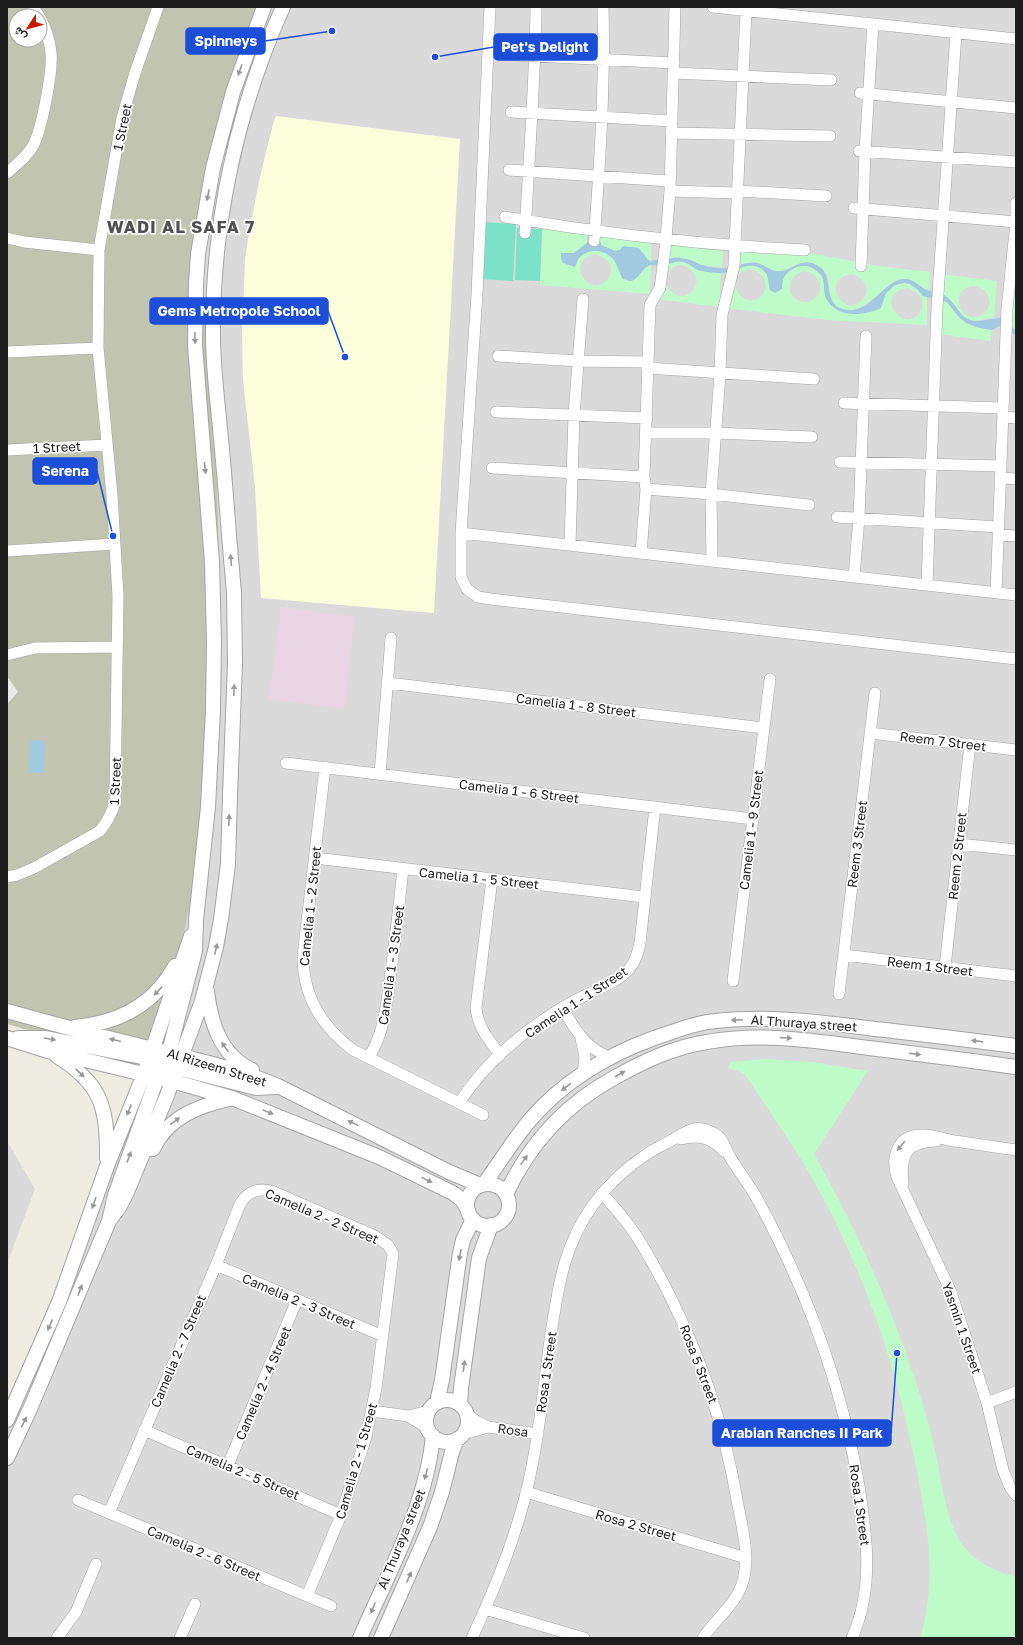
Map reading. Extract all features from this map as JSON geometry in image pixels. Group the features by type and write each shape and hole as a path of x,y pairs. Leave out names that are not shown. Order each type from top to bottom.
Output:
{"street":[{"name":"1 Street","path":"7,877 17,875 34,868 91,837 100,831 108,822 113,812 116,790 118,596 112,494 106,445 98,348 99,250 122,118 135,73 158,7"},
{"path":"7,1458 30,1409 109,1221 115,1195 164,1061 195,951 196,920 204,855 210,772 214,641 212,562 195,345 197,269 207,198 222,132 240,71 264,7"},
{"path":"7,1420 57,1308 107,1166 144,1074 164,1061 206,987 216,947 226,884 235,663 234,592 214,375 213,309 223,202 253,84 283,7"},
{"path":"490,7 477,294 461,533 461,577 467,589 478,597 727,627 1016,659"},
{"path":"525,233 533,113 536,7"},
{"path":"595,236 605,59 603,7"},
{"path":"641,553 646,489 644,477 647,433 647,365 650,305 660,288 666,240 672,121 675,7"},
{"path":"713,7 1016,39"},
{"path":"712,561 711,494 720,374 722,315 734,266 746,11"},
{"path":"861,266 859,208 861,151 864,93 873,24"},
{"path":"927,585 938,303 956,33"},
{"path":"7,173 26,156 34,143 43,113 52,54 48,35"},
{"path":"514,55 605,59 743,76 831,80"},
{"path":"864,93 1016,108"},
{"path":"512,112 672,121"},
{"path":"671,133 830,136"},
{"path":"861,151 1016,162"},
{"path":"509,170 598,176 669,186 737,192 826,196"},
{"path":"996,592 1008,286 1016,222 1016,203"},
{"path":"859,208 1016,222"},
{"path":"505,217 595,236 666,240 735,247 805,250"},
{"path":"7,238 24,242 99,250"},
{"path":"570,545 574,415 583,299"},
{"path":"854,577 859,518 866,336"},
{"path":"7,352 98,348"},
{"path":"498,356 647,365 720,374 814,379"},
{"path":"844,403 934,406 1003,413 1016,418"},
{"path":"496,412 647,418"},
{"path":"647,433 716,433 812,437"},
{"name":"1 Street","path":"7,450 106,445"},
{"path":"840,462 1001,466"},
{"path":"492,468 644,477"},
{"path":"1000,478 1016,479"},
{"path":"646,489 711,494 809,505"},
{"path":"837,517 929,523 998,531 1016,536"},
{"path":"461,533 1016,595"},
{"path":"7,551 115,544"},
{"path":"380,774 391,638"},
{"path":"7,655 35,648 117,647"},
{"name":"Camelia 1 - 9 Street","path":"733,981 770,679"},
{"name":"Camelia 1 - 8 Street","path":"388,683 764,728"},
{"name":"Reem 3 Street","path":"839,994 875,693"},
{"name":"Reem 7 Street","path":"870,733 1016,750"},
{"name":"Reem 2 Street","path":"945,967 970,744"},
{"name":"Camelia 1 - 6 Street","path":"286,763 753,819"},
{"name":"Camelia 1 - 2 Street","path":"325,767 303,956 306,984 314,1006 330,1030 338,1039 353,1050 483,1115"},
{"name":"Camelia 1 - 1 Street","path":"459,1103 472,1085 500,1055 538,1024 562,1008 620,977 630,968 637,956 640,943 655,807"},
{"path":"959,844 1016,850"},
{"name":"Camelia 1 - 5 Street","path":"315,858 644,897"},
{"name":"Camelia 1 - 3 Street","path":"369,1057 378,1041 384,1025 403,869"},
{"path":"492,879 476,1008 478,1022 482,1031 500,1055"},
{"path":"66,1027 83,1026 109,1021 121,1017 144,1004 154,995 170,975 187,935 196,920"},
{"name":"Reem 1 Street","path":"844,955 1016,976"},
{"name":"Al Rizeem Street","path":"206,987 212,1020 218,1035 227,1051 240,1063 270,1079 278,1086 416,1155 482,1185"},
{"path":"562,1008 581,1038 594,1050 609,1057"},
{"name":"Al Rizeem Street","path":"7,1011 66,1027 164,1061"},
{"name":"Al Thuraya street","path":"482,1185 510,1146 542,1107 583,1074 609,1057 632,1046 686,1027 714,1021 740,1019 789,1019 1016,1046"},
{"name":"Al Thuraya street","path":"506,1194 524,1160 538,1141 572,1106 602,1085 631,1068 655,1057 678,1049 707,1042 762,1037 829,1042 1016,1067"},
{"path":"9,1038 46,1038 164,1061 256,1088 262,1089 278,1086"},
{"path":"9,1038 48,1050 144,1074"},
{"path":"581,1038 585,1056 583,1074"},
{"path":"48,1050 78,1070 88,1081 98,1096 106,1122 107,1166"},
{"path":"109,1221 120,1206 127,1192 172,1081 164,1061"},
{"name":"Al Rizeem Street","path":"172,1081 232,1098 379,1156 458,1197 470,1214"},
{"path":"109,1221 123,1210 131,1200 155,1144 167,1128 181,1117 201,1106 232,1098"},
{"name":"Rosa 1 Street","path":"472,1638 509,1552 526,1492 538,1434 562,1269 572,1241 581,1224 602,1193 638,1161 655,1149 671,1141 688,1137 702,1137 715,1143 730,1156 746,1179 766,1215 797,1280 827,1355 842,1408 865,1522 867,1574 864,1602 852,1638"},
{"path":"379,1156 388,1140"},
{"name":"Yasmin 1 Street","path":"1016,1150 949,1140 927,1141 916,1144 908,1151 903,1161 902,1171 904,1192 951,1292 987,1403 1007,1492 1016,1503"},
{"path":"408,1171 416,1155"},
{"path":"430,1432 426,1419 433,1406 442,1380 460,1253 470,1214 469,1196 482,1185 494,1185 499,1187 506,1194 509,1203 507,1214 501,1221 492,1225 481,1224 470,1214"},
{"name":"Camelia 2 - 2 Street","path":"250,1192 258,1189 266,1189 274,1192 375,1236 392,1249"},
{"name":"Camelia 2 - 7 Street","path":"109,1513 216,1265 240,1204 244,1197 250,1192"},
{"name":"Rosa 5 Street","path":"602,1193 633,1231 685,1326 708,1382 722,1426 732,1468 746,1558 743,1583 737,1596 703,1638"},
{"path":"372,1411 408,1416 444,1441 460,1436 467,1426 463,1409 461,1388 479,1258 492,1225"},
{"name":"Camelia 2 - 1 Street","path":"307,1596 341,1515 364,1444 372,1411 383,1336 393,1261 392,1249"},
{"name":"Camelia 2 - 3 Street","path":"216,1265 383,1336"},
{"name":"Camelia 2 - 4 Street","path":"228,1465 297,1300"},
{"path":"987,1403 1016,1392"},
{"path":"408,1416 433,1406 442,1400 451,1400 463,1409"},
{"name":"Rosa","path":"463,1409 476,1421 488,1427 538,1434"},
{"name":"Rosa","path":"460,1436 488,1427"},
{"name":"Camelia 2 - 5 Street","path":"144,1430 341,1515"},
{"name":"Al Thuraya street","path":"360,1638 412,1520 430,1459 430,1432"},
{"name":"Al Thuraya street","path":"382,1638 430,1527 442,1492 452,1452 460,1436"},
{"name":"Yasmin 1 Street","path":"1003,1470 1010,1487 1016,1495"},
{"name":"Rosa 2 Street","path":"526,1492 746,1558"},
{"name":"Camelia 2 - 6 Street","path":"78,1500 331,1606"},
{"path":"62,1636 76,1612 96,1564"},
{"path":"180,1638 195,1604"},
{"path":"485,1608 584,1638"}],"shaded area":[{"path":"7,7 1016,7 1016,1638 7,1638 7,1428 17,1406 172,987 199,864 219,678 220,590 217,482 207,368 203,268 18,235 9,48 48,48 48,8 8,8 8,28"},
{"path":"7,7 272,7 247,71 219,171 203,268 207,368 217,482 220,590 219,678 199,864 172,987 147,1065 7,1024"},
{"path":"276,116 460,139 434,613 261,598 255,487 243,380 242,334 245,261 248,239 260,177"},
{"path":"281,607 355,617 344,709 269,699"},
{"path":"7,676 18,692 7,704"},
{"path":"7,1141 35,1189 7,1264"}],"green space":[{"path":"483,222 516,224 513,281 480,279"},
{"path":"517,228 542,229 540,281 515,280"},
{"path":"543,228 588,234 587,243 574,253 564,253 561,258 563,263 575,266 579,258 585,253 598,251 606,253 613,259 623,279 630,281 636,278 651,265 650,294 540,285","holes":["595,254 599,255 609,263 611,271 608,279 601,284 594,285 583,277 580,270 581,264 586,258"]},
{"path":"599,234 652,242 651,261 648,260 644,253 620,250 615,251 601,245"},
{"path":"663,243 723,251 722,267 699,265 693,261 679,257 669,259"},
{"path":"730,250 815,254 878,266 930,272 929,291 908,279 904,279 888,287 861,307 852,310 843,310 832,301 828,277 819,267 796,264 785,271 775,271 758,263 745,263 728,268","holes":["851,274 855,275 865,283 867,291 863,299 856,304 849,305 838,297 836,290 837,284 841,278"]},
{"path":"678,261 691,265 698,270 721,273 719,307 657,299 660,266","holes":["681,265 685,266 694,274 696,278 696,286 686,295 679,296 668,288 666,281 667,274 672,268"]},
{"path":"753,265 760,268 767,276 769,287 798,266 809,266 823,277 825,291 831,305 855,314 895,285 904,283 910,284 927,297 927,325 827,320 725,308 737,269","holes":["750,269 758,272 764,278 766,286 763,294 756,299 749,300 738,292 735,285 736,279 741,273","805,271 813,274 818,279 820,285 820,290 817,296 813,300 807,302 797,300 790,291 791,280 795,275","907,288 911,289 920,296 922,306 915,318 908,320 895,312 892,305 892,298 897,292"]},
{"path":"934,273 997,281 994,317 976,321 967,319 961,314 956,306 934,291","holes":["974,286 978,287 988,295 990,303 986,311 979,316 972,317 961,309 959,295 964,289"]},
{"path":"1006,284 1016,285 1016,331 1003,318"},
{"path":"933,298 947,302 960,319 966,323 976,327 992,330 991,341 931,333"},
{"path":"765,1059 813,1062 868,1071 814,1154 844,1209 871,1266 906,1353 930,1428 947,1509 954,1530 959,1540 970,1554 984,1564 1000,1572 1016,1577 1016,1638 920,1638 928,1594 929,1550 927,1527 905,1417 880,1329 846,1244 826,1203 803,1163 750,1082 743,1073 728,1068 730,1062"}],"water":[{"path":"588,234 599,234 601,245 615,251 620,250 623,246 639,248 648,260 651,261 681,258 714,268 732,267 746,263 758,263 777,271 783,271 798,264 808,262 813,263 824,271 827,277 830,296 837,306 843,309 853,310 861,308 869,303 890,284 898,280 906,279 915,282 927,290 945,295 963,316 970,320 977,321 1003,318 1016,331 1016,335 1003,324 992,330 976,327 966,323 947,302 923,296 910,284 904,283 895,285 886,293 881,308 867,313 843,313 836,310 826,298 821,275 814,269 805,266 800,266 787,273 783,279 782,289 775,293 770,290 767,274 762,269 753,266 744,267 727,273 716,273 700,271 686,263 681,262 660,266 651,265 645,268 636,278 630,281 623,279 613,259 602,252 593,251 585,253 579,258 575,267 563,263 561,253 574,253 587,243"},
{"path":"30,740 45,741 44,773 29,773"}],"place":[{"name":"Spinneys","path":"332,31"},
{"name":"Pet's Delight","path":"435,57"},
{"name":"Gems Metropole School","path":"345,357"},
{"name":"Serena","path":"113,536"},
{"name":"Arabian Ranches II Park","path":"897,1353"}],"district":[{"name":"WADI AL SAFA 7","path":"181,227"}]}
